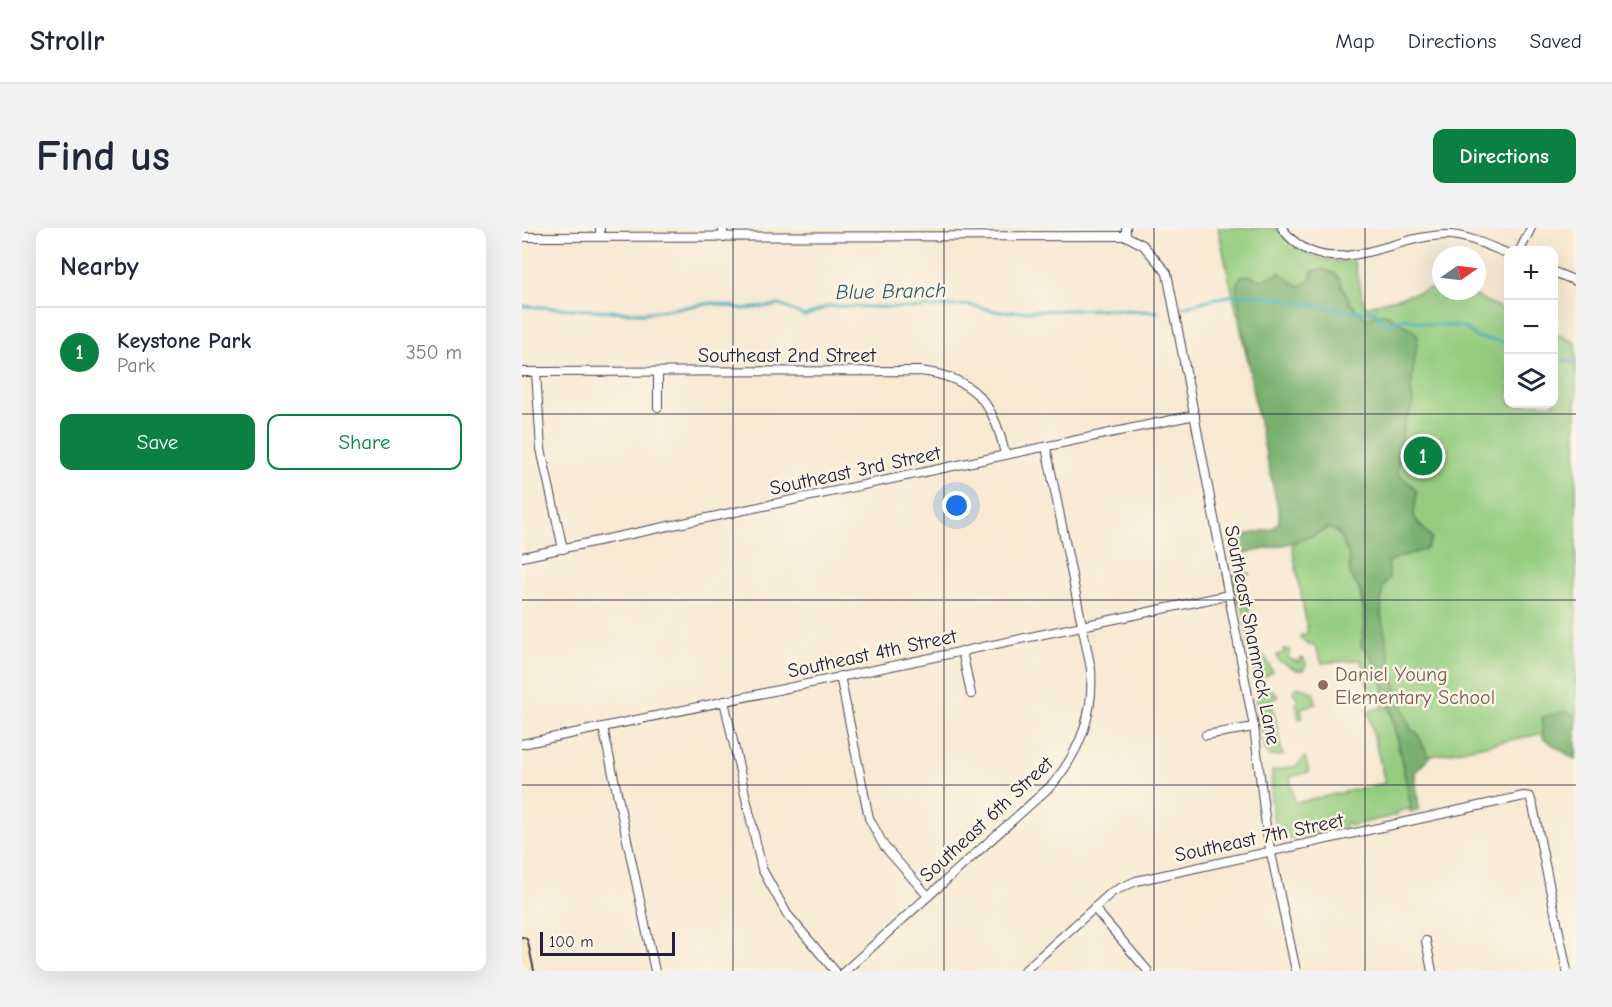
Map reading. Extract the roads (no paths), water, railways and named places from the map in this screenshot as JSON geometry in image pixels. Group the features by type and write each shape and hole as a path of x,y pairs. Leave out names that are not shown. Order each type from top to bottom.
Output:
{"main road":[{"path":"522,943 526,969"}],"street":[{"path":"600,228 600,237"},
{"path":"723,228 723,237"},
{"path":"1282,228 1289,238 1319,255 1343,257 1452,236 1504,252"},
{"path":"1522,246 1531,228"},
{"path":"522,237 723,237 845,232 1126,232"},
{"name":"Southeast Shamrock Lane","path":"1126,232 1158,259 1167,273 1254,727 1271,852 1296,971"},
{"path":"1558,274 1576,281"},
{"name":"Southeast 2nd Street","path":"522,372 920,371 941,373 965,384 992,411 1000,428 1005,455"},
{"path":"536,372 541,449 563,549"},
{"path":"658,372 658,407"},
{"name":"Southeast 3rd Street","path":"522,557 1195,416"},
{"name":"Southeast 6th Street","path":"844,971 1053,784 1071,762 1088,719 1092,689 1082,625 1046,447"},
{"name":"Southeast 4th Street","path":"522,744 1229,595"},
{"path":"962,651 971,694"},
{"path":"840,676 869,818 884,846 928,896"},
{"path":"724,701 762,869 787,914 835,971"},
{"path":"603,727 655,971"},
{"path":"1206,735 1254,727"},
{"name":"Southeast 7th Street","path":"1024,971 1112,892 1136,881 1516,797 1530,797 1567,971"},
{"path":"1094,908 1148,971"},
{"path":"1426,941 1432,971"}],"waterway":[{"name":"Blue Branch","path":"1183,307 1230,296 1262,296 1326,308 1375,311 1384,324 1404,318 1429,324 1464,327 1476,337 1504,342"},
{"name":"Blue Branch","path":"522,306 644,313 713,303 744,309 780,305 805,316 829,306 918,308 969,305 999,312 1104,309 1158,312"},
{"name":"Blue Branch","path":"1558,360 1576,362"}],"place":[{"name":"Keystone Park","path":"1423,456"},
{"name":"Daniel Young Elementary School","path":"1323,685"}]}
